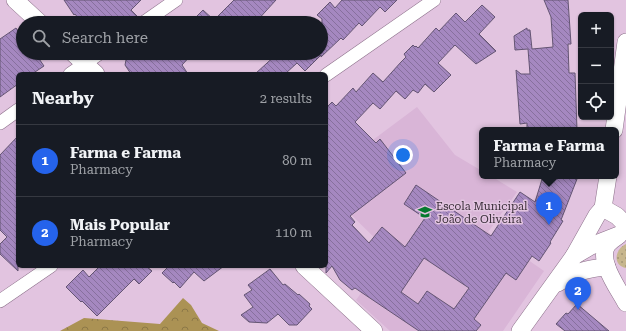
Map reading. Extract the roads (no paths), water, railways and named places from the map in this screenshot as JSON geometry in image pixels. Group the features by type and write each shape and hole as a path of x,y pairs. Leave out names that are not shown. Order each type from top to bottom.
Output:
{"main road":[{"path":"15,0 32,16"},
{"path":"614,127 626,42"},
{"path":"520,331 574,256 598,215 607,179"},
{"path":"550,290 566,277 585,270 605,258 624,230 617,216 598,215"},
{"path":"598,215 605,258 626,303"},
{"path":"574,256 592,246 605,258 615,276 626,280"},
{"path":"306,268 374,331"}],"street":[{"path":"153,16 176,0"},
{"path":"328,74 434,0"},
{"path":"73,72 84,64"},
{"path":"0,123 16,111"},
{"path":"0,301 48,268"}],"place":[{"name":"Escola Municipal João de Oliveira","path":"425,212"},
{"name":"Farma e Farma","path":"549,225"},
{"name":"Mais Popular","path":"578,310"}]}
